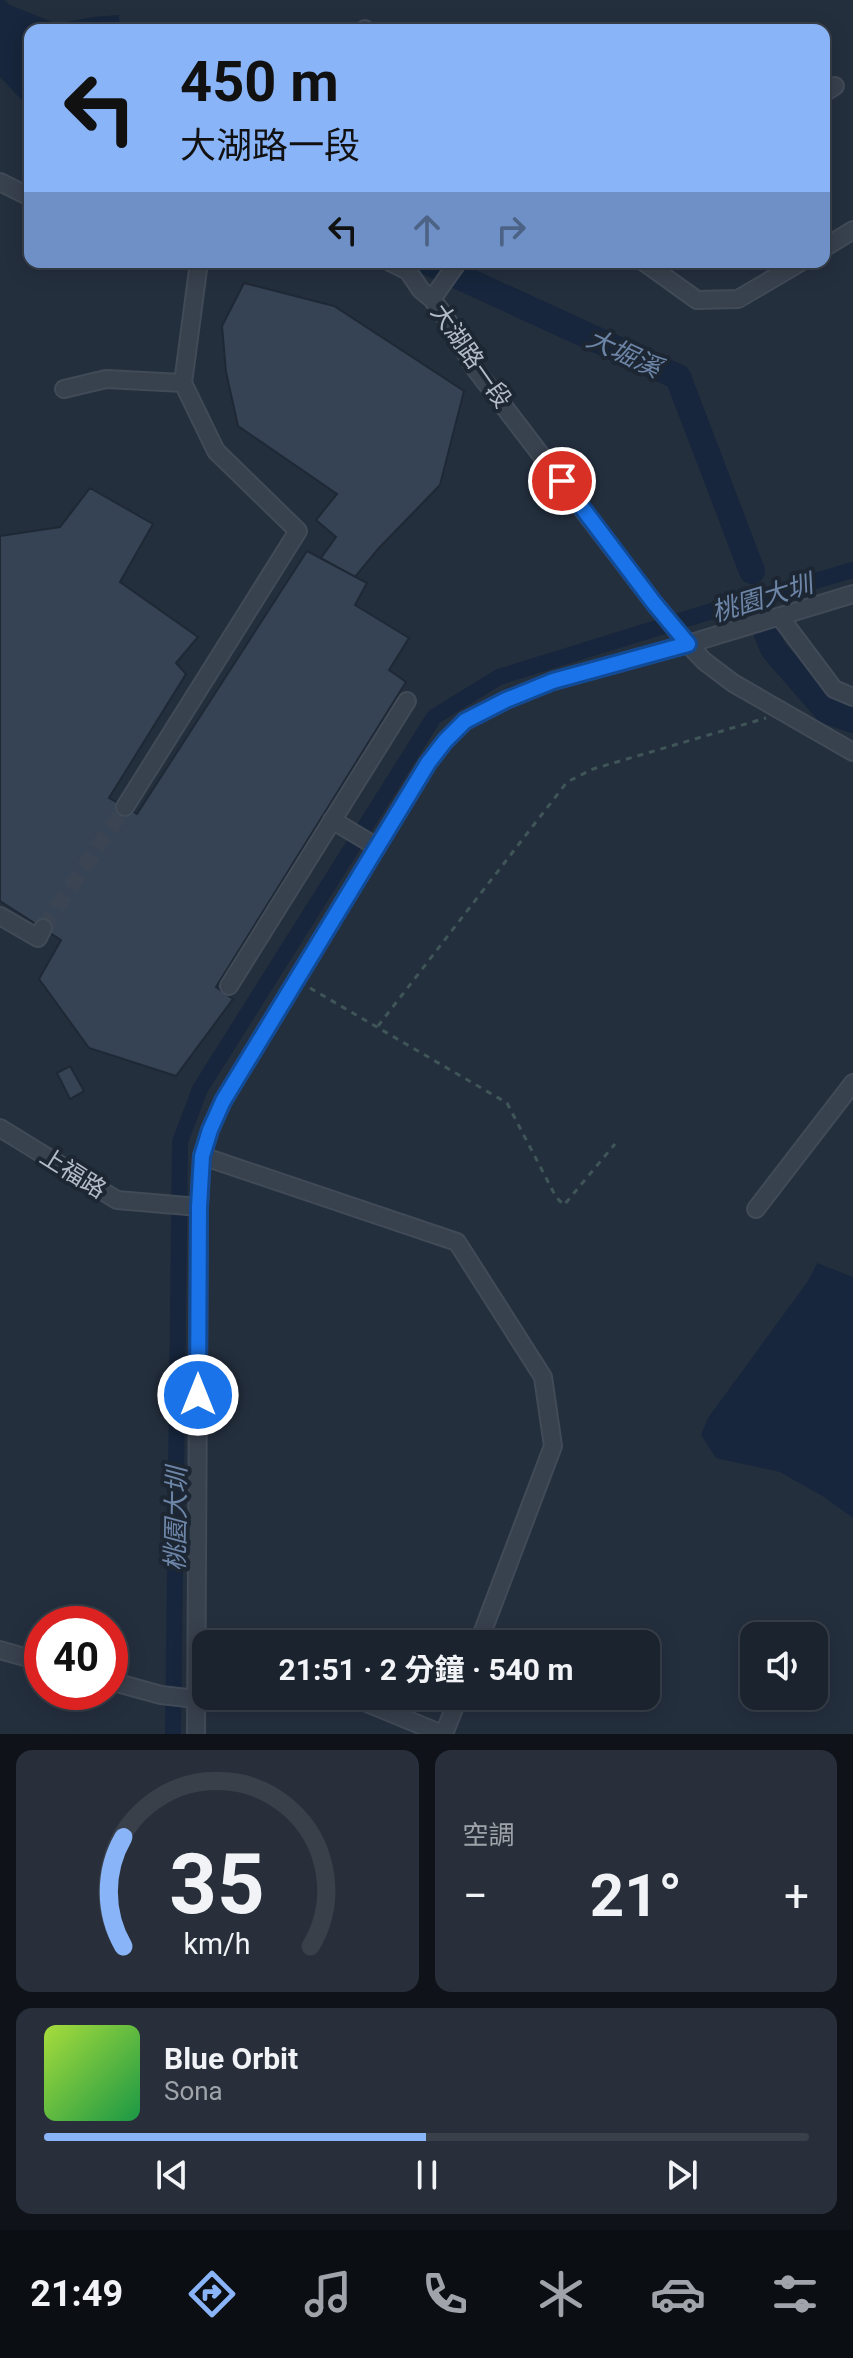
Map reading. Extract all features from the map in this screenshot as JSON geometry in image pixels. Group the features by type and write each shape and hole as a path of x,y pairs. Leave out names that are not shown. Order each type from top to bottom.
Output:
{"street":[{"path":"0,182 24,194"},
{"path":"830,240 853,230"},
{"path":"125,807 298,531 216,451 183,383 198,268"},
{"name":"大湖路一段","path":"402,268 432,299 473,366 688,644 733,683 853,752"},
{"path":"432,299 454,268"},
{"path":"652,268 697,300 738,299 791,268"},
{"path":"64,389 106,379 183,383"},
{"path":"201,1630 194,1207 202,1156 223,1101 375,846 428,763 465,721 553,681 853,594"},
{"path":"780,617 834,689 853,697"},
{"path":"229,986 407,701"},
{"path":"332,820 375,846"},
{"path":"0,916 38,938 43,928"},
{"path":"756,1209 853,1083"},
{"name":"上福路","path":"0,1128 117,1200 194,1207"},
{"path":"202,1156 457,1242 543,1377 553,1446 483,1630"},
{"path":"0,1650 24,1657"},
{"path":"128,1686 161,1695 190,1698"},
{"path":"192,1694 196,1734"},
{"path":"384,1710 443,1734 453,1710"}],"path":[{"path":"378,1026 567,782 593,769 785,713"},
{"path":"296,981 507,1103 556,1197 564,1205 615,1144"}],"water":[{"path":"0,0 57,24 24,24 24,103 0,77"},
{"path":"119,15 120,24 57,24 92,17"},
{"path":"817,1263 853,1277 853,1518 780,1472 716,1458 701,1435 708,1418 808,1281"}],"building":[{"path":"244,283 334,306 464,391 440,485 355,577 321,558 336,537 316,520 337,494 238,426 226,372 222,326"},
{"path":"90,488 153,524 120,582 198,637 176,663 186,674 109,798 137,814 307,551 367,583 355,605 409,638 389,670 406,682 216,987 233,999 176,1076 89,1048 39,979 61,940 0,901 0,536 60,527"},
{"path":"70,1066 84,1091 70,1099 57,1073"}],"waterway":[{"name":"大堀溪","path":"440,268 678,377 752,571"},
{"name":"桃園大圳","path":"173,1734 180,1142 200,1089 434,717 499,677 853,570"},
{"name":"大堀溪","path":"767,634 773,649 827,711 853,720"}],"tunnel":[{"path":"43,928 125,807"}],"route":[{"path":"198,1395 199,1207 202,1156 210,1130 223,1101 428,763 465,721 506,700 553,681 688,644 562,481"}]}
